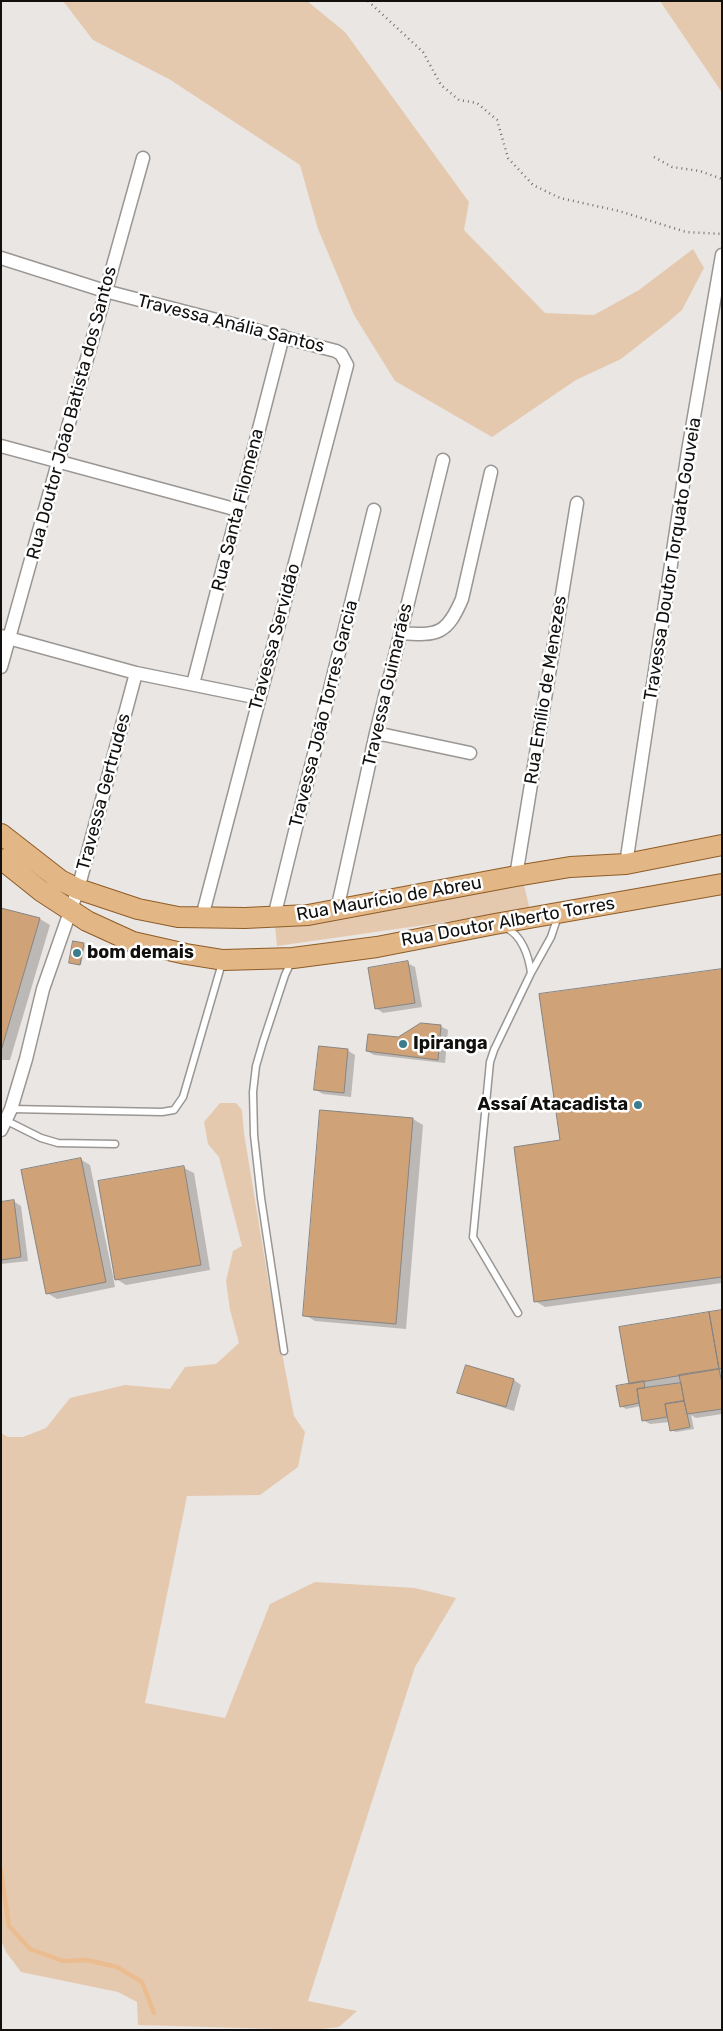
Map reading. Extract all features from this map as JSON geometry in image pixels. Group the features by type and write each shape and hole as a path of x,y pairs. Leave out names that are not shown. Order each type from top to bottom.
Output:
{"main road":[{"name":"Rua Maurício de Abreu","path":"1,834 69,885 138,909 178,917 308,915 516,876 570,867 626,864 722,845"},
{"name":"Rua Doutor Alberto Torres","path":"1,859 41,890 87,921 134,942 223,960 293,958 376,947 722,884"}],"street":[{"name":"Rua Doutor João Batista dos Santos","path":"1,668 5,637 59,461 143,158"},
{"name":"Travessa Doutor Torquato Gouveia","path":"626,864 688,451 722,254"},
{"name":"Travessa Anália Santos","path":"1,258 105,291 336,351 344,358"},
{"name":"Rua Santa Filomena","path":"193,684 283,336"},
{"name":"Travessa Servidão","path":"202,917 344,380 347,364 344,358"},
{"path":"1,446 238,510"},
{"name":"Travessa Guimarães","path":"337,910 376,733 443,460"},
{"path":"402,633 434,633 445,628 454,618 462,599 492,472"},
{"name":"Rua Emílio de Menezes","path":"516,876 577,503"},
{"name":"Travessa João Torres Garcia","path":"274,917 374,510"},
{"path":"5,637 136,673 259,698"},
{"name":"Travessa Gertrudes","path":"6,1119 43,989 71,910 69,885 136,673"},
{"path":"376,733 470,753"}],"lane":[{"path":"518,1313 473,1238 490,1062 531,973 552,937 559,913"},
{"path":"495,924 512,931 529,958 531,973"},
{"path":"284,1351 261,1198 254,1135 253,1092 256,1066 263,1042 285,975 293,958"},
{"path":"6,1119 174,1110 183,1097 223,960"},
{"path":"6,1119 41,1138 58,1143 115,1144"}],"path":[{"path":"368,1 423,52 442,85 459,100 477,103 497,120 508,158 533,185 560,198 620,211 686,232 722,234"},
{"path":"654,158 672,167 700,171 722,179"}],"shaded area":[{"path":"63,1 307,1 345,32 469,202 464,230 545,313 594,315 639,290 693,249 704,268 682,310 667,323 621,359 576,380 492,437 395,381 354,315 318,229 300,165 169,79 93,40"},
{"path":"660,1 722,1 722,91 721,91"},
{"path":"523,881 530,910 277,946 275,926"},
{"path":"220,1103 236,1103 242,1110 244,1133 269,1285 294,1416 305,1432 298,1467 260,1495 187,1496 145,1703 225,1718 270,1604 315,1582 415,1588 456,1598 415,1667 308,2001 357,2011 339,2027 312,2030 138,2025 137,2002 118,1992 21,1972 6,1952 1,1940 1,1433 8,1437 23,1437 46,1428 70,1398 125,1385 170,1389 185,1367 216,1364 239,1343 230,1310 226,1281 233,1251 242,1246 219,1157 208,1144 204,1122"}],"building":[{"path":"1,908 40,918 1,1051"},
{"name":"bom demais","path":"73,941 84,943 80,965 69,963"},
{"name":"Ipiranga","path":"408,961 415,1003 375,1009 368,968"},
{"name":"Assaí Atacadista","path":"722,969 722,1277 534,1302 514,1147 560,1140 539,994"},
{"name":"Ipiranga","path":"421,1023 441,1025 438,1060 366,1051 368,1034 398,1037"},
{"path":"319,1046 348,1049 344,1093 314,1090"},
{"path":"320,1110 413,1118 396,1324 303,1316"},
{"path":"81,1158 106,1282 46,1294 21,1170"},
{"path":"184,1166 201,1265 115,1280 98,1181"},
{"path":"14,1200 21,1257 1,1260 1,1202"},
{"path":"722,1310 722,1368 719,1369 709,1312"},
{"path":"709,1312 719,1369 629,1384 619,1327"},
{"path":"466,1365 514,1379 506,1407 457,1393"},
{"path":"719,1369 722,1383 722,1409 687,1414 679,1375"},
{"path":"644,1381 645,1388 637,1389 639,1403 620,1407 616,1386"},
{"path":"681,1383 684,1401 665,1404 667,1417 642,1421 637,1389"},
{"path":"684,1401 690,1427 670,1431 665,1404"}],"waterway":[{"path":"1,1871 9,1926 30,1949 63,1961 87,1960 117,1967 142,1982 154,2013"}],"place":[{"name":"bom demais","path":"77,953"},
{"name":"Ipiranga","path":"403,1044"},
{"name":"Assaí Atacadista","path":"638,1105"}]}
